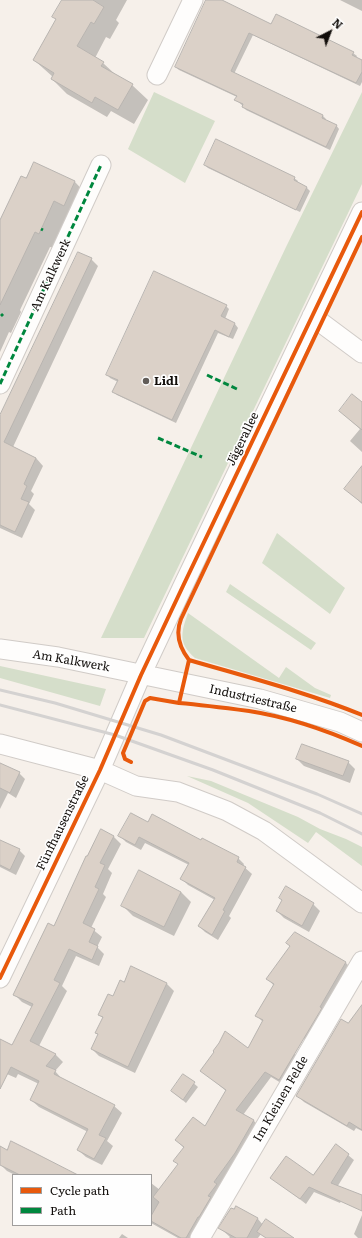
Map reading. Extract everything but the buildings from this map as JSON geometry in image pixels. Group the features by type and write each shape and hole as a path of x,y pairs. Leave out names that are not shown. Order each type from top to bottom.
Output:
{"street":[{"path":"157,75 193,0"},
{"name":"Am Kalkwerk","path":"0,384 101,165"},
{"name":"Jägerallee","path":"141,675 362,212"},
{"path":"312,316 362,353"},
{"name":"Am Kalkwerk","path":"0,649 58,657 141,675"},
{"name":"Industriestraße","path":"141,675 260,699 340,722 362,732"},
{"name":"Fünfhausenstraße","path":"0,978 100,770 141,675"},
{"path":"0,744 100,770 136,786 178,792 230,813 264,831 362,903"},
{"name":"Im Kleinen Felde","path":"200,1238 362,961"}],"green space":[{"path":"154,92 215,121 185,183 128,149"},
{"path":"362,92 362,184 144,638 101,638 286,247"},
{"path":"277,533 345,588 330,614 262,563"},
{"path":"230,584 316,643 311,650 226,592"},
{"path":"188,613 279,678 286,667 315,688 331,695 330,698 195,658 186,647 182,637"},
{"path":"0,666 106,689 100,706 0,678"},
{"path":"187,776 211,781 298,817 320,829 362,847 362,866 316,832 308,843 248,803"}],"railway":[{"path":"0,690 55,703 161,735 317,794 362,814"},
{"path":"0,705 115,735 213,770 320,813 362,834"}],"marked path":[{"path":"0,384 101,165"},
{"path":"207,375 239,390"},
{"path":"158,438 202,457"}],"cycle path":[{"path":"0,978 100,770 141,675 183,586 362,212"},
{"path":"189,660 180,645 178,635 181,619 362,237"},
{"path":"362,715 298,692 189,660 179,703 249,711 292,720 321,729 362,746"},
{"path":"131,762 125,759 123,753 145,701 150,698 179,703"}],"place":[{"name":"Lidl","path":"146,381"}]}
